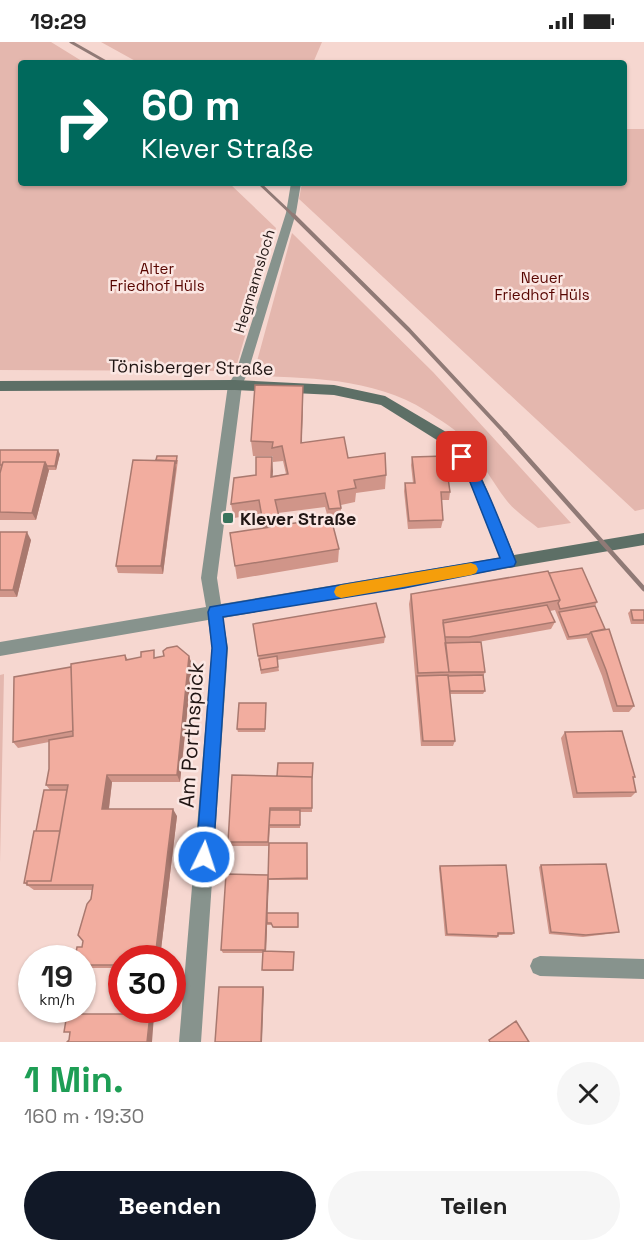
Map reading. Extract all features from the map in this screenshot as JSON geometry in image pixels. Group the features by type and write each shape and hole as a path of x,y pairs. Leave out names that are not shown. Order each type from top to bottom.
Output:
{"street":[{"name":"Hegmannsloch","path":"235,385 242,372 291,213 296,186"},
{"name":"Tönisberger Straße","path":"0,386 235,385 334,390 385,401 453,443 472,471 509,562"},
{"path":"215,612 209,578 235,385"},
{"path":"0,649 404,582 644,539"},
{"name":"Am Porthspick","path":"190,1042 220,648 215,612"},
{"path":"540,966 644,969"}],"green space":[{"name":"Alter Friedhof Hüls","path":"0,42 51,42 80,60 18,60 18,186 232,186 276,228 235,371 0,370"},
{"path":"101,42 322,42 314,60 134,60"},
{"name":"Neuer Friedhof Hüls","path":"627,129 644,129 644,509 635,511 299,199 301,186 627,186"},
{"path":"292,233 433,372 571,523 538,528 507,501 459,434 416,405 395,395 349,383 253,376"},
{"path":"4,674 0,863 0,675"}],"building":[{"path":"255,385 303,386 301,443 344,437 348,458 385,453 386,475 354,480 356,488 338,491 341,508 329,509 325,493 275,500 281,525 331,518 339,549 235,566 230,533 270,527 270,522 263,523 259,500 231,504 234,478 256,475 256,457 272,457 271,477 288,474 282,446 272,448 273,442 251,441"},
{"path":"0,450 58,450 55,466 47,466 45,462 3,462 0,465"},
{"path":"157,456 177,456 176,464 175,461 156,460"},
{"path":"445,456 450,492 441,492 443,520 409,521 405,483 415,483 412,457"},
{"path":"133,460 175,461 161,566 116,566"},
{"path":"3,462 45,462 32,513 0,512 0,473"},
{"path":"0,532 27,532 13,590 0,590"},
{"path":"582,568 597,602 560,609 558,603 560,600 549,573"},
{"path":"548,571 560,600 443,620 449,672 418,673 411,594"},
{"path":"376,603 385,637 258,656 253,624"},
{"path":"547,605 555,622 469,637 445,637 443,623"},
{"path":"595,606 605,629 569,637 559,612"},
{"path":"631,610 644,610 644,620 633,620"},
{"path":"609,629 634,706 617,706 591,632"},
{"path":"481,642 485,672 449,672 445,643"},
{"path":"177,646 189,656 177,775 107,775 102,809 173,809 157,945 108,945 108,965 96,965 96,945 82,945 83,941 78,935 87,904 91,899 93,885 27,885 27,881 51,881 68,785 46,785 49,769 49,740 73,736 71,664 125,655 126,660 141,657 141,652 154,650 154,658 164,656 163,651"},
{"path":"277,656 278,667 261,670 259,659"},
{"path":"71,667 73,731 13,742 14,677"},
{"path":"448,675 455,741 423,741 417,676"},
{"path":"483,675 485,691 450,691 448,676"},
{"path":"239,703 266,703 265,729 237,729"},
{"path":"622,731 635,777 633,777 636,792 577,793 565,732"},
{"path":"278,763 313,763 312,780 312,777 277,776"},
{"path":"232,775 312,777 312,808 270,808 268,842 228,842"},
{"path":"44,790 67,790 60,831 36,831"},
{"path":"270,810 300,810 300,825 269,825"},
{"path":"34,831 60,831 51,881 24,883"},
{"path":"269,843 307,843 307,878 268,879"},
{"path":"606,864 619,932 586,935 551,932 541,865"},
{"path":"506,865 514,933 498,933 498,936 447,934 440,866"},
{"path":"226,874 268,875 265,950 221,950"},
{"path":"267,913 298,913 298,927 273,927 271,923 267,923"},
{"path":"263,951 294,952 293,970 262,970"},
{"path":"219,987 263,987 261,1042 215,1042"},
{"path":"96,1014 108,1014 108,1023 149,1023 147,1042 67,1042 70,1032 64,1032 66,1023 96,1023"},
{"path":"516,1021 529,1042 490,1042 489,1040"}],"railway":[{"path":"71,42 103,60"},
{"path":"262,186 295,217"},
{"path":"293,215 409,330 506,434"},
{"path":"505,433 644,589"}],"slow traffic":[{"path":"341,592 471,569"}],"place":[{"name":"Klever Straße","path":"228,518"}],"route":[{"path":"204,857 220,648 215,612 404,582 509,562 472,471 462,457"}]}
